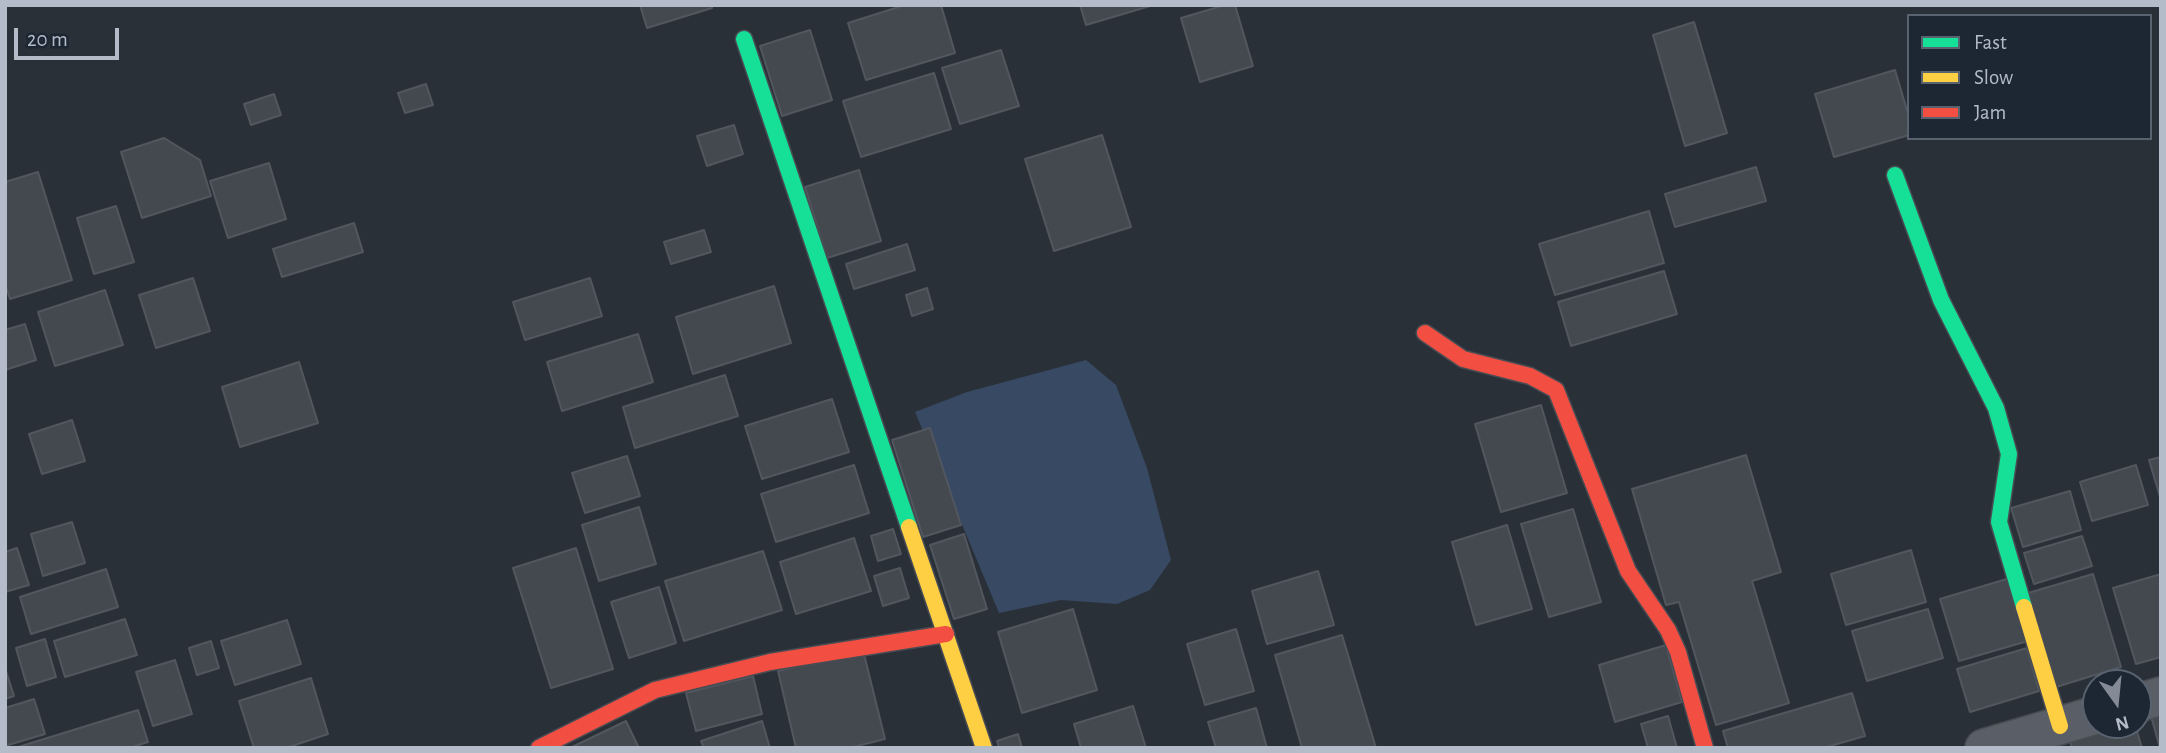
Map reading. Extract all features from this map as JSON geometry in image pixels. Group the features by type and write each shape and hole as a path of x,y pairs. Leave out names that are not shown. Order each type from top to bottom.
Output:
{"street":[{"path":"744,39 984,748"},
{"path":"1895,175 1941,300 1996,408 2009,454 1999,522 2060,726"},
{"path":"1425,333 1463,359 1530,376 1556,390 1628,571 1668,630 1678,652 1705,748"},
{"path":"539,748 655,690 770,662 946,634"},
{"path":"1984,748 2082,719"}],"water":[{"path":"1086,360 1116,385 1147,468 1171,560 1150,590 1117,604 1061,600 999,613 915,412 967,392"}],"building":[{"path":"640,5 712,5 712,8 647,28"},
{"path":"905,5 941,5 955,53 866,80 848,23"},
{"path":"1080,5 1150,5 1150,6 1086,25"},
{"path":"1225,5 1235,5 1253,66 1200,82 1181,18"},
{"path":"1694,22 1727,133 1685,146 1653,35"},
{"path":"810,30 832,100 782,116 760,46"},
{"path":"1001,50 1019,106 960,124 942,68"},
{"path":"1895,70 1907,110 1907,136 1834,157 1815,94"},
{"path":"934,73 951,129 861,157 843,101"},
{"path":"426,84 433,105 405,113 398,93"},
{"path":"274,94 281,115 251,125 244,104"},
{"path":"734,125 743,154 707,166 697,136"},
{"path":"1102,135 1131,227 1054,251 1025,159"},
{"path":"164,138 200,160 211,196 142,218 121,152"},
{"path":"269,163 286,219 228,238 210,181"},
{"path":"1756,167 1766,201 1675,227 1665,194"},
{"path":"859,170 881,241 827,258 805,187"},
{"path":"38,172 72,280 10,299 5,284 5,182"},
{"path":"116,206 134,262 94,274 77,218"},
{"path":"1649,211 1664,263 1555,295 1539,244"},
{"path":"354,223 363,252 282,277 273,249"},
{"path":"704,230 711,252 671,264 664,242"},
{"path":"907,244 915,270 854,289 846,264"},
{"path":"1664,271 1677,314 1571,346 1558,302"},
{"path":"193,278 210,331 156,348 139,295"},
{"path":"590,278 602,316 525,340 513,302"},
{"path":"774,286 791,343 693,374 676,317"},
{"path":"927,288 933,309 912,316 906,295"},
{"path":"105,290 123,345 55,366 38,312"},
{"path":"25,324 36,360 5,370 5,330"},
{"path":"638,334 653,382 562,411 547,362"},
{"path":"299,362 318,423 240,447 222,387"},
{"path":"725,375 738,416 635,448 623,407"},
{"path":"832,399 849,452 762,479 745,426"},
{"path":"1541,405 1567,493 1501,512 1475,424"},
{"path":"72,420 85,461 42,474 29,434"},
{"path":"930,428 961,525 923,537 892,440"},
{"path":"1746,455 1781,572 1752,581 1789,703 1716,725 1679,602 1666,605 1632,489"},
{"path":"627,456 640,496 585,513 572,473"},
{"path":"2161,457 2161,500 2149,460"},
{"path":"854,465 869,513 776,542 761,494"},
{"path":"2136,465 2148,505 2092,521 2080,482"},
{"path":"2070,491 2081,530 2023,547 2011,508"},
{"path":"639,507 656,564 599,581 582,525"},
{"path":"1573,509 1601,602 1549,617 1521,524"},
{"path":"72,522 85,563 43,576 31,534"},
{"path":"1507,525 1532,609 1476,625 1452,542"},
{"path":"893,529 901,554 878,561 871,536"},
{"path":"964,534 987,609 954,619 930,545"},
{"path":"2082,536 2092,566 2034,584 2024,553"},
{"path":"854,538 871,591 796,614 780,562"},
{"path":"17,548 29,585 5,592 5,552"},
{"path":"576,548 613,669 551,688 513,568"},
{"path":"1911,550 1926,602 1846,625 1831,574"},
{"path":"763,551 782,610 684,641 665,581"},
{"path":"900,568 909,598 883,606 874,576"},
{"path":"106,569 118,607 31,634 20,597"},
{"path":"1318,571 1334,625 1267,644 1252,591"},
{"path":"2093,574 2121,667 2082,669 2082,679 2056,687 2028,593"},
{"path":"2161,574 2161,657 2136,664 2113,588"},
{"path":"2010,578 2028,641 1959,661 1940,599"},
{"path":"659,587 676,643 629,658 611,602"},
{"path":"1073,609 1097,690 1022,713 998,632"},
{"path":"1928,609 1943,658 1867,681 1852,631"},
{"path":"125,619 137,655 65,677 54,641"},
{"path":"287,620 301,664 235,685 221,641"},
{"path":"1236,629 1254,691 1205,705 1187,644"},
{"path":"1342,635 1376,748 1302,748 1275,655"},
{"path":"45,639 56,677 27,686 16,648"},
{"path":"211,641 219,668 197,675 189,648"},
{"path":"1666,645 1682,702 1615,722 1599,665"},
{"path":"2027,648 2039,691 1970,712 1957,669"},
{"path":"863,650 885,739 849,748 796,748 778,671"},
{"path":"175,660 192,714 153,726 136,672"},
{"path":"5,668 14,696 5,699"},
{"path":"753,676 762,714 696,731 686,693"},
{"path":"311,678 328,734 286,748 254,748 239,701"},
{"path":"1852,693 1865,736 1823,748 1728,748 1723,731"},
{"path":"34,699 45,734 5,746 5,708"},
{"path":"1133,706 1146,748 1081,748 1074,724"},
{"path":"2161,706 2161,748 2152,720 2152,708"},
{"path":"1256,708 1267,748 1216,748 1208,722"},
{"path":"138,710 148,742 129,748 15,748"},
{"path":"1668,716 1677,748 1648,748 1641,724"},
{"path":"626,721 639,748 570,748"},
{"path":"762,721 770,748 704,748 701,741"},
{"path":"2082,729 2082,739 2139,739 2142,748 2072,748 2068,733"},
{"path":"1018,734 1022,748 999,748 997,741"}],"traffic: fast":[{"path":"744,39 909,527"},
{"path":"1895,175 1941,300 1996,408 2009,454 1999,522 2024,607"}],"traffic: slow":[{"path":"909,527 984,748"},
{"path":"2024,607 2060,726"}],"traffic: jam":[{"path":"1425,333 1463,359 1530,376 1556,390 1628,571 1668,630 1678,652 1705,748"},
{"path":"539,748 655,690 770,662 946,634"}]}
